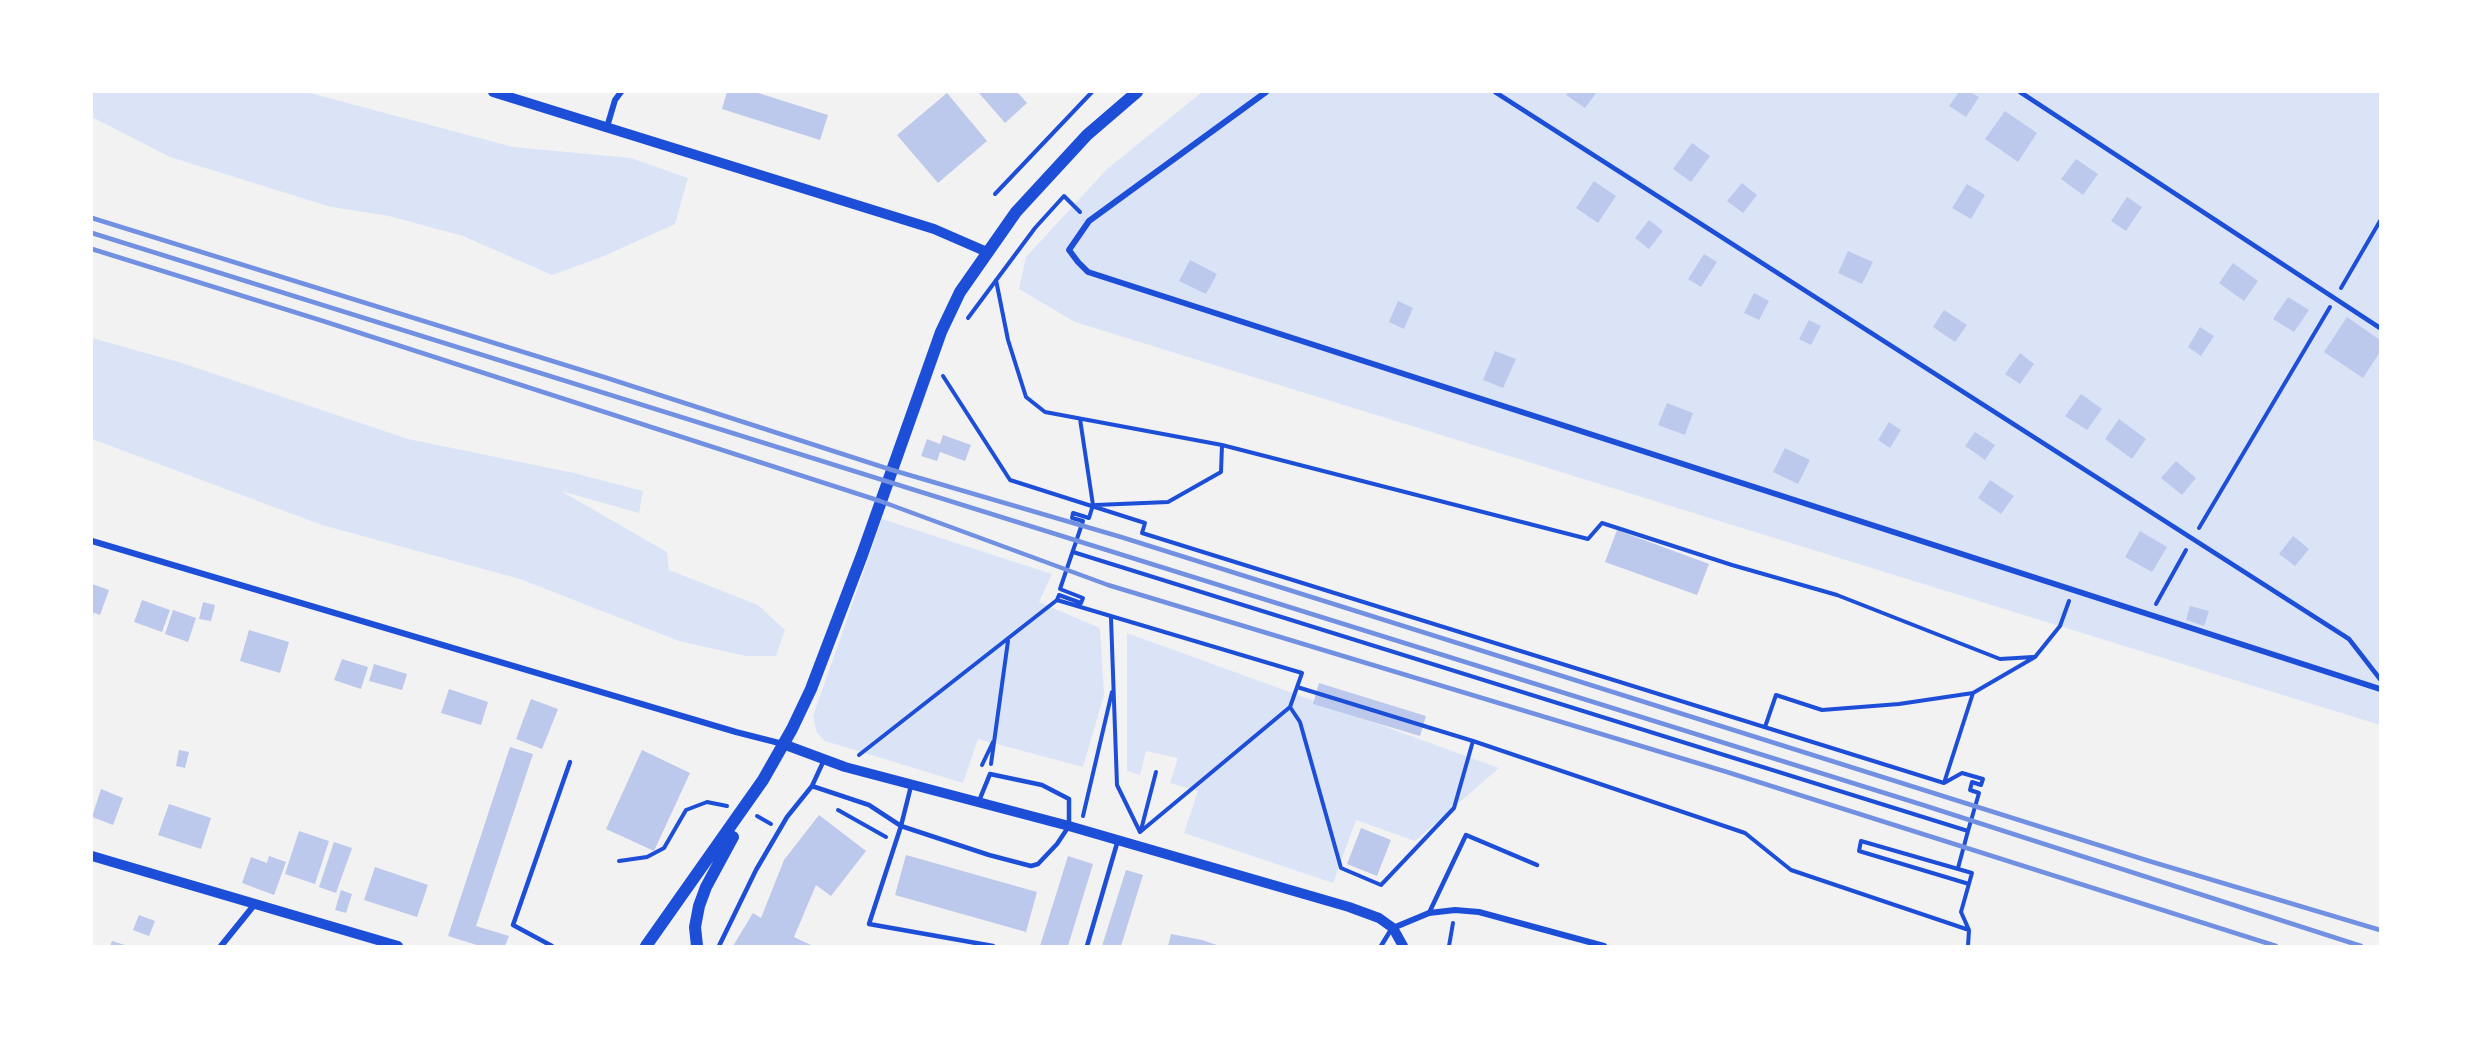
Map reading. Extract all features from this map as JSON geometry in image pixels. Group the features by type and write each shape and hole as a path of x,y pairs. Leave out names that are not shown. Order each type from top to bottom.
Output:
{"main road":[{"path":"697,946 695,927 706,887 811,689 858,567 941,332 960,292 1016,212 1054,168 1087,135 1137,92"},
{"path":"646,946 745,810"}],"street":[{"path":"493,92 934,229 987,252"},
{"path":"607,127 615,100 621,92"},
{"path":"1266,92 1089,221 1069,250 1078,262 1089,272 2380,689"},
{"path":"92,541 725,729 783,744 845,767 1080,829 1349,907 1379,918 1393,928 1403,946"},
{"path":"92,856 398,946"},
{"path":"221,946 255,903"},
{"path":"1393,928 1429,914 1455,910 1479,912 1604,946"}],"lane":[{"path":"1495,92 2349,639 2380,679"},
{"path":"2020,92 2380,328"},
{"path":"719,946 756,870 780,830 812,786 824,760"},
{"path":"552,946 513,925 570,762"},
{"path":"812,786 869,805 901,826 989,855 1031,866 1038,864 1057,844 1069,826 1069,799 1042,785 990,774 979,801"},
{"path":"911,783 901,826 869,924 993,946"},
{"path":"1429,914 1466,835 1537,865"},
{"path":"1087,946 1118,840"},
{"path":"1381,946 1393,928"}],"path":[{"path":"995,194 1092,92"},
{"path":"962,327 1035,228 1064,196 1089,221"},
{"path":"2150,615 2192,539 2380,221"},
{"path":"996,280 1008,340 1026,397 1045,412 1222,446 1588,539 1602,523 1837,596 2000,659 2035,657"},
{"path":"946,366 942,375 1010,480 1145,523 1142,533 1944,783 1962,773 1983,779 1981,785 1972,782 1970,790 1979,793 1958,868"},
{"path":"845,767 1008,640 1057,600 1059,595 1081,603 1083,598 1060,589 1083,521 1072,518 1073,513 1089,518 1093,506 1080,418"},
{"path":"1093,506 1168,502 1221,472 1222,446"},
{"path":"1073,552 1968,831"},
{"path":"1765,728 1776,695 1822,710 1899,704 1973,693 2035,657 2060,626 2073,590"},
{"path":"1057,600 1111,618 1302,673 1290,707 1140,832"},
{"path":"1111,618 1117,785 1140,832"},
{"path":"990,774 1008,640"},
{"path":"1297,687 1473,741 1745,833 1791,870 1969,930"},
{"path":"1080,829 1113,688"},
{"path":"1944,783 1973,693"},
{"path":"1290,707 1300,722 1341,868 1381,885 1454,808 1473,741"},
{"path":"1137,845 1156,772"},
{"path":"619,861 647,857 664,848 686,810 707,802 745,810 780,830"},
{"path":"1968,946 1969,930 1961,912 1969,884 1972,873 1861,841 1859,851 1969,884"},
{"path":"1449,946 1455,910"}],"shaded area":[{"path":"92,92 306,92 513,147 631,158 688,178 675,224 604,256 552,275 463,236 389,216 331,207 170,157 92,117"},
{"path":"1202,92 2380,92 2380,725 1075,322 1019,289 1026,257 1106,170"},
{"path":"92,338 182,363 408,439 574,473 643,491 639,513 561,491 667,552 669,570 758,605 785,630 776,656 746,656 679,641 520,579 322,525 92,439"},
{"path":"882,519 1052,574 1039,602 1100,628 1104,695 1083,767 978,739 963,783 825,741 817,733 813,716"},
{"path":"1127,633 1499,768 1415,841 1356,820 1333,883 1184,833 1198,791 1170,783 1178,758 1146,751 1140,775 1127,771"}],"building":[{"path":"727,92 755,92 828,115 820,140 722,109"},
{"path":"1017,92 1027,103 1005,123 979,93"},
{"path":"1569,92 1597,92 1585,108 1566,95"},
{"path":"1959,92 1970,92 1979,97 1966,117 1949,106"},
{"path":"947,93 987,141 938,183 897,135"},
{"path":"2005,111 2037,133 2018,162 1985,139"},
{"path":"1692,143 1710,156 1691,182 1673,169"},
{"path":"2076,159 2098,174 2083,195 2061,179"},
{"path":"1594,181 1616,196 1598,223 1576,208"},
{"path":"1742,183 1757,195 1743,213 1727,201"},
{"path":"1967,184 1985,195 1971,219 1952,208"},
{"path":"2127,197 2142,207 2126,231 2111,221"},
{"path":"1649,220 1663,231 1649,249 1635,238"},
{"path":"1848,251 1873,262 1862,284 1838,273"},
{"path":"1704,254 1717,262 1701,287 1688,279"},
{"path":"1190,260 1217,274 1206,294 1179,281"},
{"path":"2233,263 2258,281 2244,301 2219,283"},
{"path":"1754,293 1769,301 1759,320 1744,313"},
{"path":"2288,297 2309,310 2294,332 2273,319"},
{"path":"1398,301 1413,308 1404,329 1389,322"},
{"path":"1944,310 1967,325 1955,342 1933,327"},
{"path":"2347,317 2380,340 2380,352 2363,378 2324,352"},
{"path":"1809,320 1821,326 1811,345 1799,339"},
{"path":"2200,327 2214,336 2201,356 2188,347"},
{"path":"1495,351 1516,359 1503,388 1483,380"},
{"path":"2020,353 2034,364 2020,384 2005,374"},
{"path":"2081,394 2102,409 2087,430 2065,416"},
{"path":"1667,403 1693,413 1685,435 1658,425"},
{"path":"2119,419 2146,439 2132,459 2105,439"},
{"path":"1889,422 1901,430 1890,448 1878,440"},
{"path":"1975,432 1995,445 1985,460 1965,446"},
{"path":"943,435 971,445 965,461 940,452 937,461 921,456 927,439 940,444"},
{"path":"1785,448 1810,460 1798,484 1773,472"},
{"path":"2176,461 2196,478 2182,495 2161,478"},
{"path":"1990,480 2014,496 2001,514 1978,498"},
{"path":"1617,530 1709,564 1697,595 1605,562"},
{"path":"2140,531 2167,547 2152,572 2125,557"},
{"path":"2293,536 2309,549 2295,566 2279,554"},
{"path":"92,584 109,590 100,615 92,612"},
{"path":"142,600 170,610 162,632 134,622"},
{"path":"203,602 215,605 211,621 199,619"},
{"path":"2190,606 2209,611 2204,626 2186,620"},
{"path":"173,610 196,618 188,642 165,634"},
{"path":"249,630 289,642 280,673 240,661"},
{"path":"342,659 368,667 361,689 334,680"},
{"path":"374,664 407,674 402,690 369,681"},
{"path":"1319,683 1426,716 1420,736 1313,704"},
{"path":"449,689 488,702 481,725 441,713"},
{"path":"531,699 558,709 542,749 516,739"},
{"path":"510,747 533,754 476,926 509,936 505,946 480,946 448,936"},
{"path":"179,750 189,752 185,768 176,766"},
{"path":"642,750 690,773 654,851 606,829"},
{"path":"101,789 123,798 113,825 92,817"},
{"path":"169,804 211,818 201,849 158,835"},
{"path":"819,815 866,851 831,896 816,885 794,937 813,946 733,946 753,913 761,918 784,860"},
{"path":"1361,828 1391,840 1377,876 1347,864"},
{"path":"299,831 329,841 315,884 285,874"},
{"path":"334,842 352,848 336,893 319,887"},
{"path":"906,855 1037,892 1026,932 895,895"},
{"path":"269,856 286,862 274,895 242,883 251,857 267,863"},
{"path":"1068,856 1093,864 1068,946 1040,946"},
{"path":"375,867 428,885 417,917 364,900"},
{"path":"1126,870 1143,875 1121,946 1102,946"},
{"path":"341,890 352,894 346,913 335,910"},
{"path":"139,915 155,921 149,936 133,930"},
{"path":"1171,934 1202,940 1220,946 1168,946"},
{"path":"112,941 128,946 110,946"}],"railway":[{"path":"92,218 607,378 892,470 1121,537 2149,861 2380,930"},
{"path":"92,233 1923,805 2361,946"},
{"path":"92,249 880,501 1108,585 1727,772 2276,946"}]}
